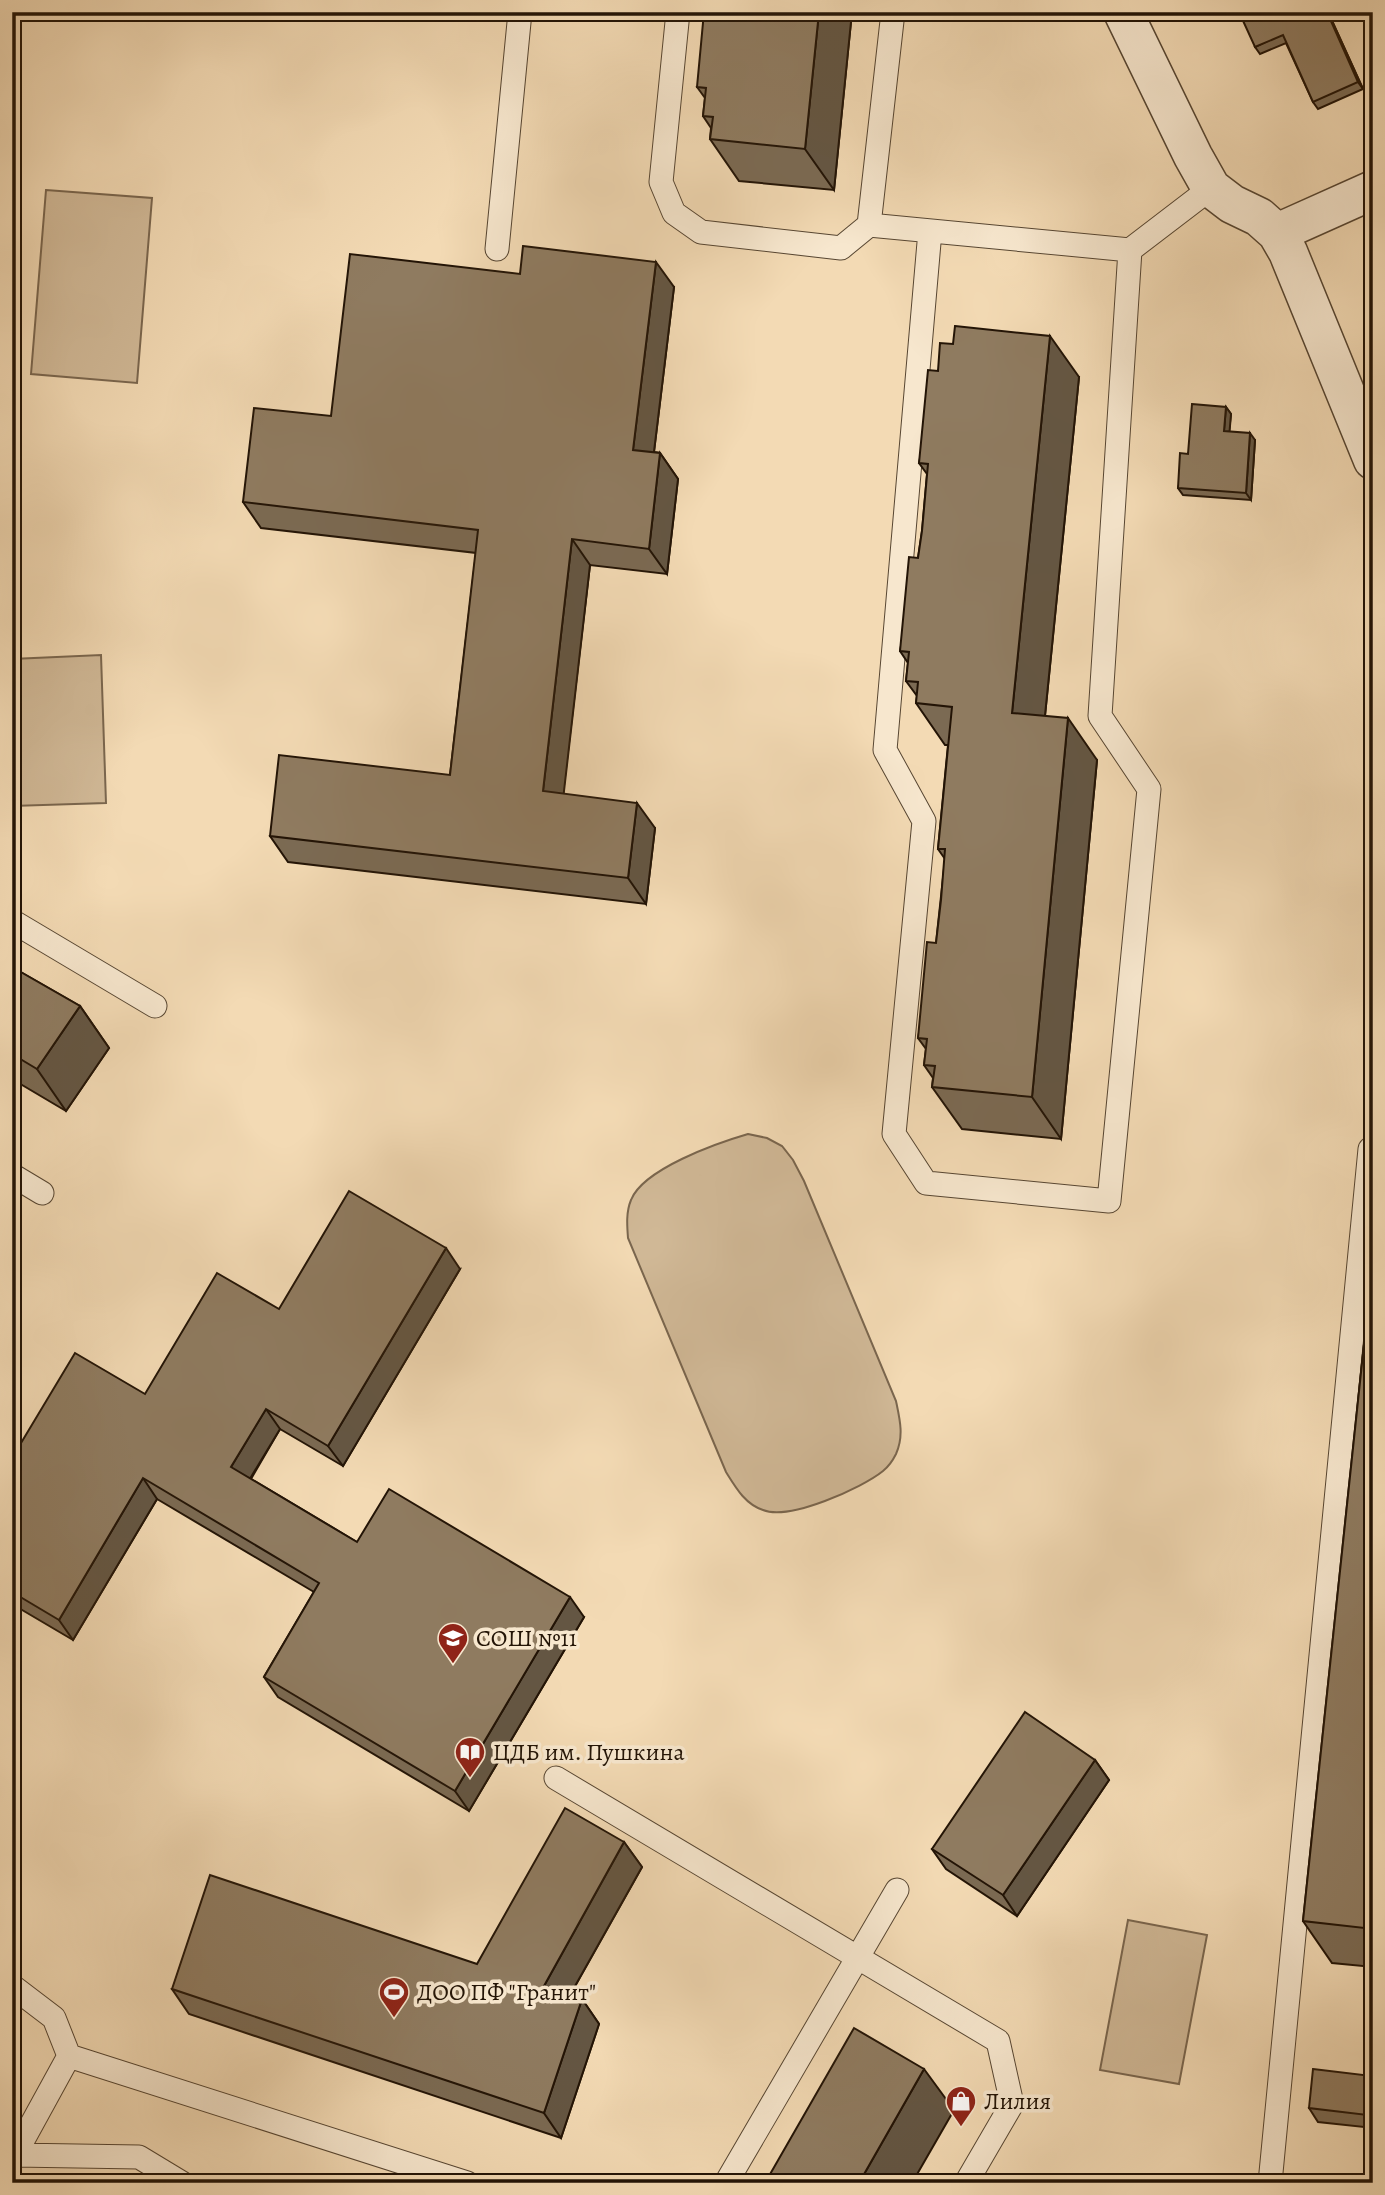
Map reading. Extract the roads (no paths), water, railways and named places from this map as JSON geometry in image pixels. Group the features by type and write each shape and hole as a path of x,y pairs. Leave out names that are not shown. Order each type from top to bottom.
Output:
{"street":[{"path":"1123,12 1211,188 1278,233 1373,460"},
{"path":"1278,233 1373,190"}],"lane":[{"path":"497,249 520,12"},
{"path":"678,12 662,181 674,213 701,232 841,248 869,225 893,12"},
{"path":"869,225 1130,250 1211,188"},
{"path":"930,231 885,750 924,821 894,1134 926,1183 1109,1201 1149,789 1100,716 1130,250"},
{"path":"12,921 155,1006"},
{"path":"1270,2183 1370,1149 1373,1149"},
{"path":"12,1175 42,1193"},
{"path":"556,1778 998,2041 1012,2104 966,2183"},
{"path":"726,2183 897,1890"},
{"path":"12,1986 54,2018 69,2056"},
{"path":"69,2056 14,2157 139,2157 182,2183"},
{"path":"69,2056 467,2183"}],"place":[{"name":"СОШ №11","path":"453,1665"},
{"name":"ЦДБ им. Пушкина","path":"470,1779"},
{"name":"ДОО ПФ \"Гранит\"","path":"394,2019"},
{"name":"Лилия","path":"961,2128"}]}
